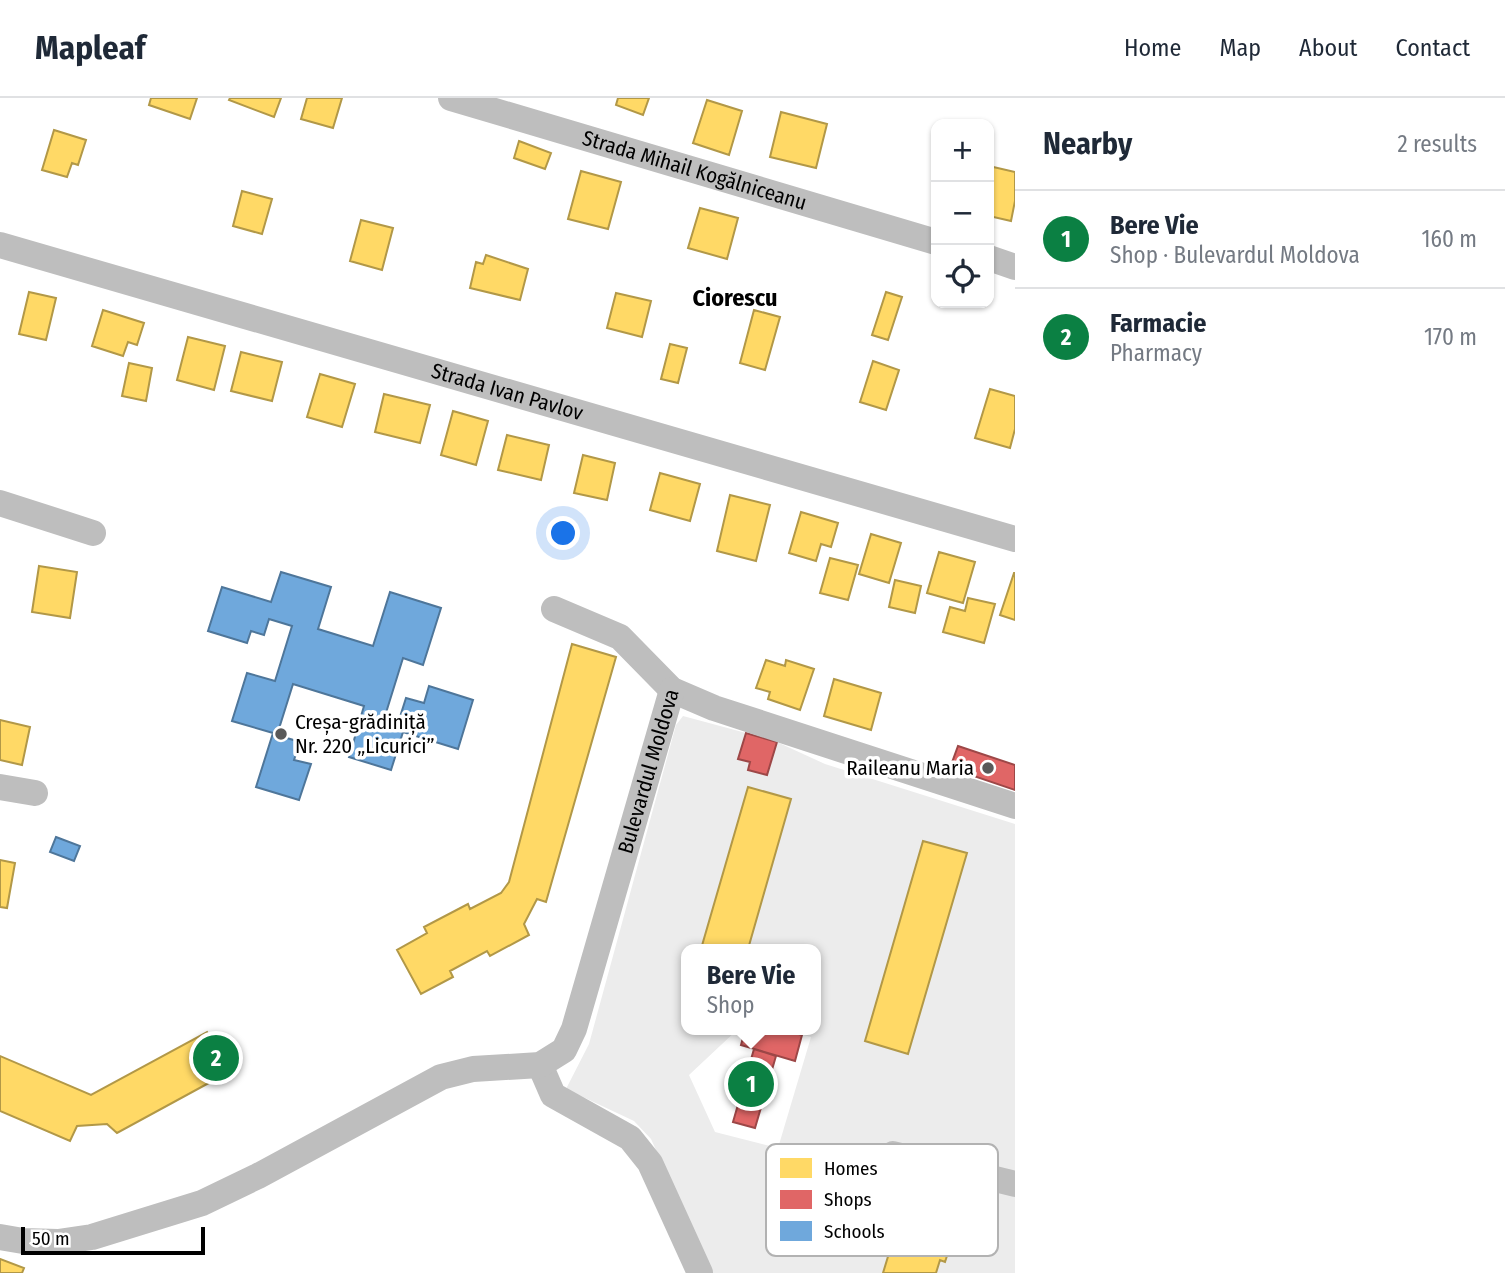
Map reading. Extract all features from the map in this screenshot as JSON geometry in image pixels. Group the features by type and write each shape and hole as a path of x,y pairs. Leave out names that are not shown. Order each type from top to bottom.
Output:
{"street":[{"name":"Strada Mihail Kogălniceanu","path":"451,98 931,241"},
{"name":"Strada Ivan Pavlov","path":"0,245 1015,539"},
{"path":"994,260 1015,267"},
{"path":"0,503 93,533"},
{"path":"554,609 620,637 672,690"},
{"name":"Bulevardul Moldova","path":"540,1065 564,1050 574,1029 672,690 744,719 1015,806"},
{"path":"0,788 36,793"},
{"path":"0,1237 58,1242 92,1237 202,1203 258,1177 440,1077 472,1069 540,1065 553,1095 630,1138 650,1163 700,1273"},
{"path":"998,1180 1015,1184"}],"shaded area":[{"path":"683,716 746,733 738,758 750,762 749,770 767,775 777,742 825,764 1015,824 1015,1273 712,1273 651,1139 634,1121 566,1089 589,1044 676,725","holes":["681,944 821,944 821,1035 803,1035 811,1037 779,1144 998,1144 998,1256 766,1256 766,1145 715,1132 689,1075 732,1035 681,1035"]}],"building: Homes":[{"path":"151,98 197,98 190,119 149,105"},
{"path":"281,98 274,117 229,100"},
{"path":"307,98 342,98 333,128 301,119"},
{"path":"618,98 649,98 643,115 616,105"},
{"path":"707,100 742,111 729,155 693,143"},
{"path":"781,112 827,124 816,168 770,157"},
{"path":"54,130 86,140 78,165 72,163 67,177 42,170"},
{"path":"519,141 551,153 545,169 514,158"},
{"path":"994,167 1015,172 1015,201 1011,221 994,217"},
{"path":"581,171 621,182 608,229 568,219"},
{"path":"242,191 272,199 262,234 233,226"},
{"path":"700,208 738,218 727,259 688,248"},
{"path":"361,220 393,228 382,270 350,261"},
{"path":"486,255 528,269 520,300 470,288 476,262 483,264"},
{"path":"29,292 56,298 46,340 19,334"},
{"path":"886,292 902,297 888,340 872,335"},
{"path":"616,293 651,301 642,337 607,328"},
{"path":"103,310 144,323 137,345 128,342 123,356 92,346"},
{"path":"754,310 780,317 765,370 740,363"},
{"path":"188,337 225,346 214,390 177,380"},
{"path":"670,344 687,348 678,383 661,379"},
{"path":"241,352 282,362 272,401 231,391"},
{"path":"873,361 899,370 886,410 860,402"},
{"path":"129,363 152,368 146,401 122,396"},
{"path":"320,374 355,384 342,427 307,417"},
{"path":"990,389 1015,396 1015,429 1010,448 975,438"},
{"path":"384,394 430,405 420,443 375,432"},
{"path":"453,411 488,421 476,465 441,455"},
{"path":"507,435 549,445 541,480 498,470"},
{"path":"583,455 615,463 607,500 574,493"},
{"path":"660,473 700,484 690,521 650,510"},
{"path":"730,495 770,505 756,561 717,551"},
{"path":"801,512 838,523 831,547 821,544 816,561 789,553"},
{"path":"871,534 901,543 889,583 859,574"},
{"path":"939,552 975,562 963,603 927,593"},
{"path":"830,558 858,565 848,600 820,593"},
{"path":"39,566 77,572 70,618 32,612"},
{"path":"1015,573 1015,620 1000,615"},
{"path":"895,580 921,586 915,613 889,607"},
{"path":"968,598 995,604 984,643 943,632 950,607 965,611"},
{"path":"572,644 616,657 546,902 537,899 524,924 529,935 490,956 487,951 450,971 453,977 421,994 397,950 427,933 424,927 468,904 470,909 501,893 509,882"},
{"path":"766,660 785,666 786,660 814,669 800,710 768,699 770,692 756,688"},
{"path":"834,679 881,693 871,730 824,716"},
{"path":"0,720 30,727 22,765 0,760"},
{"path":"748,787 791,799 749,944 702,944"},
{"path":"923,841 967,853 908,1054 865,1041"},
{"path":"0,860 15,863 7,908 0,907"},
{"path":"207,1032 229,1072 117,1133 107,1124 77,1126 70,1141 0,1111 0,1056 91,1095"},
{"path":"888,1256 947,1256 945,1262 940,1260 936,1273 883,1273"},
{"path":"0,1259 24,1268 22,1273 0,1273"}],"building: Shops":[{"path":"746,733 777,742 767,775 748,770 750,762 738,759"},
{"path":"958,746 1015,765 1015,790 950,768"},
{"path":"744,1035 802,1035 795,1061 741,1045"},
{"path":"754,1049 776,1056 755,1128 733,1122"}],"building: Schools":[{"path":"281,572 331,587 318,629 373,646 390,592 441,608 423,665 403,658 385,716 399,720 406,698 424,703 429,686 473,700 458,749 403,732 391,770 349,757 364,706 293,684 277,735 300,742 294,760 311,764 299,800 256,787 273,733 232,721 247,673 275,681 292,626 269,619 264,635 251,631 247,643 208,631 222,587 271,602"},
{"path":"56,837 80,846 74,861 50,852"}],"place":[{"name":"Creșa-grădiniță Nr. 220 „Licurici”","path":"281,734"},
{"name":"Raileanu Maria","path":"988,768"},
{"name":"Farmacie","path":"216,1058"},
{"name":"Bere Vie","path":"751,1084"}],"district":[{"name":"Ciorescu","path":"735,298"}]}
